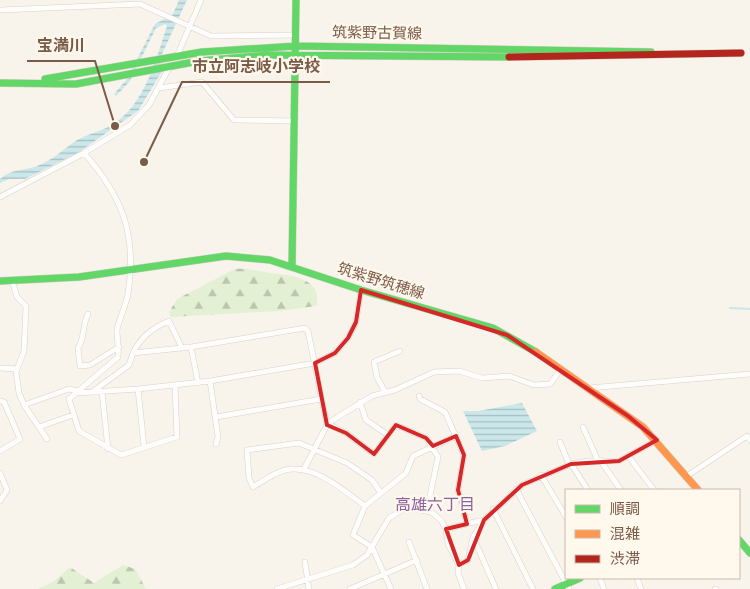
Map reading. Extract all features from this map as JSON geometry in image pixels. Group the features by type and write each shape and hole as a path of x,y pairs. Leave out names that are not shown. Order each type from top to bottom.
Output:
{"main road":[{"path":"292,266 296,0"},
{"name":"筑紫野古賀線","path":"16,83 130,66 178,56 235,49 296,46 750,54"},
{"name":"筑紫野古賀線","path":"0,83 76,84 167,67 234,58 296,54 563,58 741,53"},
{"name":"筑紫野筑穂線","path":"0,280 79,277 226,256 270,260 292,266 361,290 493,328 525,344 643,426 697,489"},
{"path":"740,541 750,553"},
{"path":"556,589 568,586 578,579"}],"street":[{"path":"178,56 188,26 201,0"},
{"path":"0,10 140,4 211,36 296,35"},
{"path":"0,197 84,152 138,119 159,88 167,67"},
{"path":"159,88 202,82 234,120 295,120"},
{"path":"84,152 99,170 128,224 132,270 125,310 117,329 118,357 77,392 69,402 73,414 81,433 121,455 144,446 177,437 175,386"},
{"path":"12,280 17,297 26,306 24,351 17,369 20,393 24,405 47,439"},
{"path":"24,405 69,389 77,392 102,392 175,386 315,363 335,353 348,338 356,322 361,290"},
{"path":"88,314 82,325 83,341 78,348 80,366 90,366 119,347"},
{"path":"91,392 129,365 139,342 157,326 169,321 182,348"},
{"path":"133,354 191,348 305,328 308,331 328,425"},
{"path":"191,348 198,383"},
{"path":"384,392 377,377 374,362 400,351"},
{"path":"0,368 17,369"},
{"path":"304,469 328,425 360,402 372,396 394,390 434,372 459,370 482,378 509,376 534,385 550,384 561,369"},
{"path":"588,388 750,374"},
{"path":"210,381 218,437 216,444"},
{"path":"138,389 144,446"},
{"path":"102,392 108,449"},
{"path":"419,396 420,399 445,412 464,455 458,490 467,524 446,529"},
{"path":"216,417 321,399"},
{"path":"0,401 4,402 20,439 0,450"},
{"path":"360,402 366,420 388,435"},
{"path":"39,427 73,414"},
{"path":"328,425 346,433 374,454 396,425 426,438 433,446 438,458 427,510"},
{"path":"583,426 599,461 620,489"},
{"path":"391,589 372,547 353,536 365,506 406,472 413,456 456,436"},
{"path":"687,476 749,437"},
{"path":"459,565 468,560 473,538 484,520 493,509 516,489 541,475 570,464 599,461 616,462 630,457 657,440"},
{"path":"560,442 570,464 587,489"},
{"path":"365,506 337,485 304,469 283,471 254,487 249,478 248,450 298,443 314,448 347,462 372,480 381,493"},
{"path":"630,457 653,489"},
{"path":"0,473 7,490 0,501"},
{"path":"541,475 565,515"},
{"path":"516,489 568,586"},
{"path":"278,589 353,565 366,556 389,518 397,512 411,509 427,510 438,517 446,529 448,544 459,565 458,573 464,589"},
{"path":"493,509 533,589"},
{"path":"470,523 484,520"},
{"path":"473,538 496,589"},
{"path":"410,542 427,589"},
{"path":"350,589 417,560"},
{"path":"305,562 309,589"}],"highlighted area":[{"path":"361,290 507,335 628,416 657,440 619,461 571,464 522,485 484,520 468,560 459,565 446,529 467,524 458,490 464,455 456,436 433,446 426,438 396,425 374,454 346,433 327,425 315,363 335,353 348,338 356,322"}],"green space":[{"path":"235,269 287,275 304,280 315,289 317,297 316,306 280,311 171,317 169,312 177,299"},
{"path":"123,565 135,569 146,589 38,589 53,582 70,567 94,583"}],"water":[{"path":"179,0 187,0 162,54 161,73 138,111 79,152 25,179 9,179 0,183 0,179 5,175 42,164 77,140 112,125 133,106 148,80 167,26 165,24 156,28 130,81 116,96 114,94 127,79 155,24 173,14"},
{"path":"522,403 537,431 505,446 482,451 463,411 478,411"}],"waterway":[{"path":"730,308 750,309"}],"traffic: fast":[{"path":"292,267 296,0"},
{"path":"45,79 202,52 296,46 651,52"},
{"path":"0,83 76,84 199,61 267,55 509,57"},
{"path":"0,281 79,277 226,256 270,260 361,290 493,328 536,352"},
{"path":"740,541 750,553"},
{"path":"555,589 578,579"}],"traffic: slow":[{"path":"536,352 643,427 697,489"}],"traffic: jam":[{"path":"509,57 741,53"}],"place":[{"name":"宝満川","path":"115,126"},
{"name":"市立阿志岐小学校","path":"144,162"}],"district":[{"name":"高雄六丁目","path":"435,504"}]}
